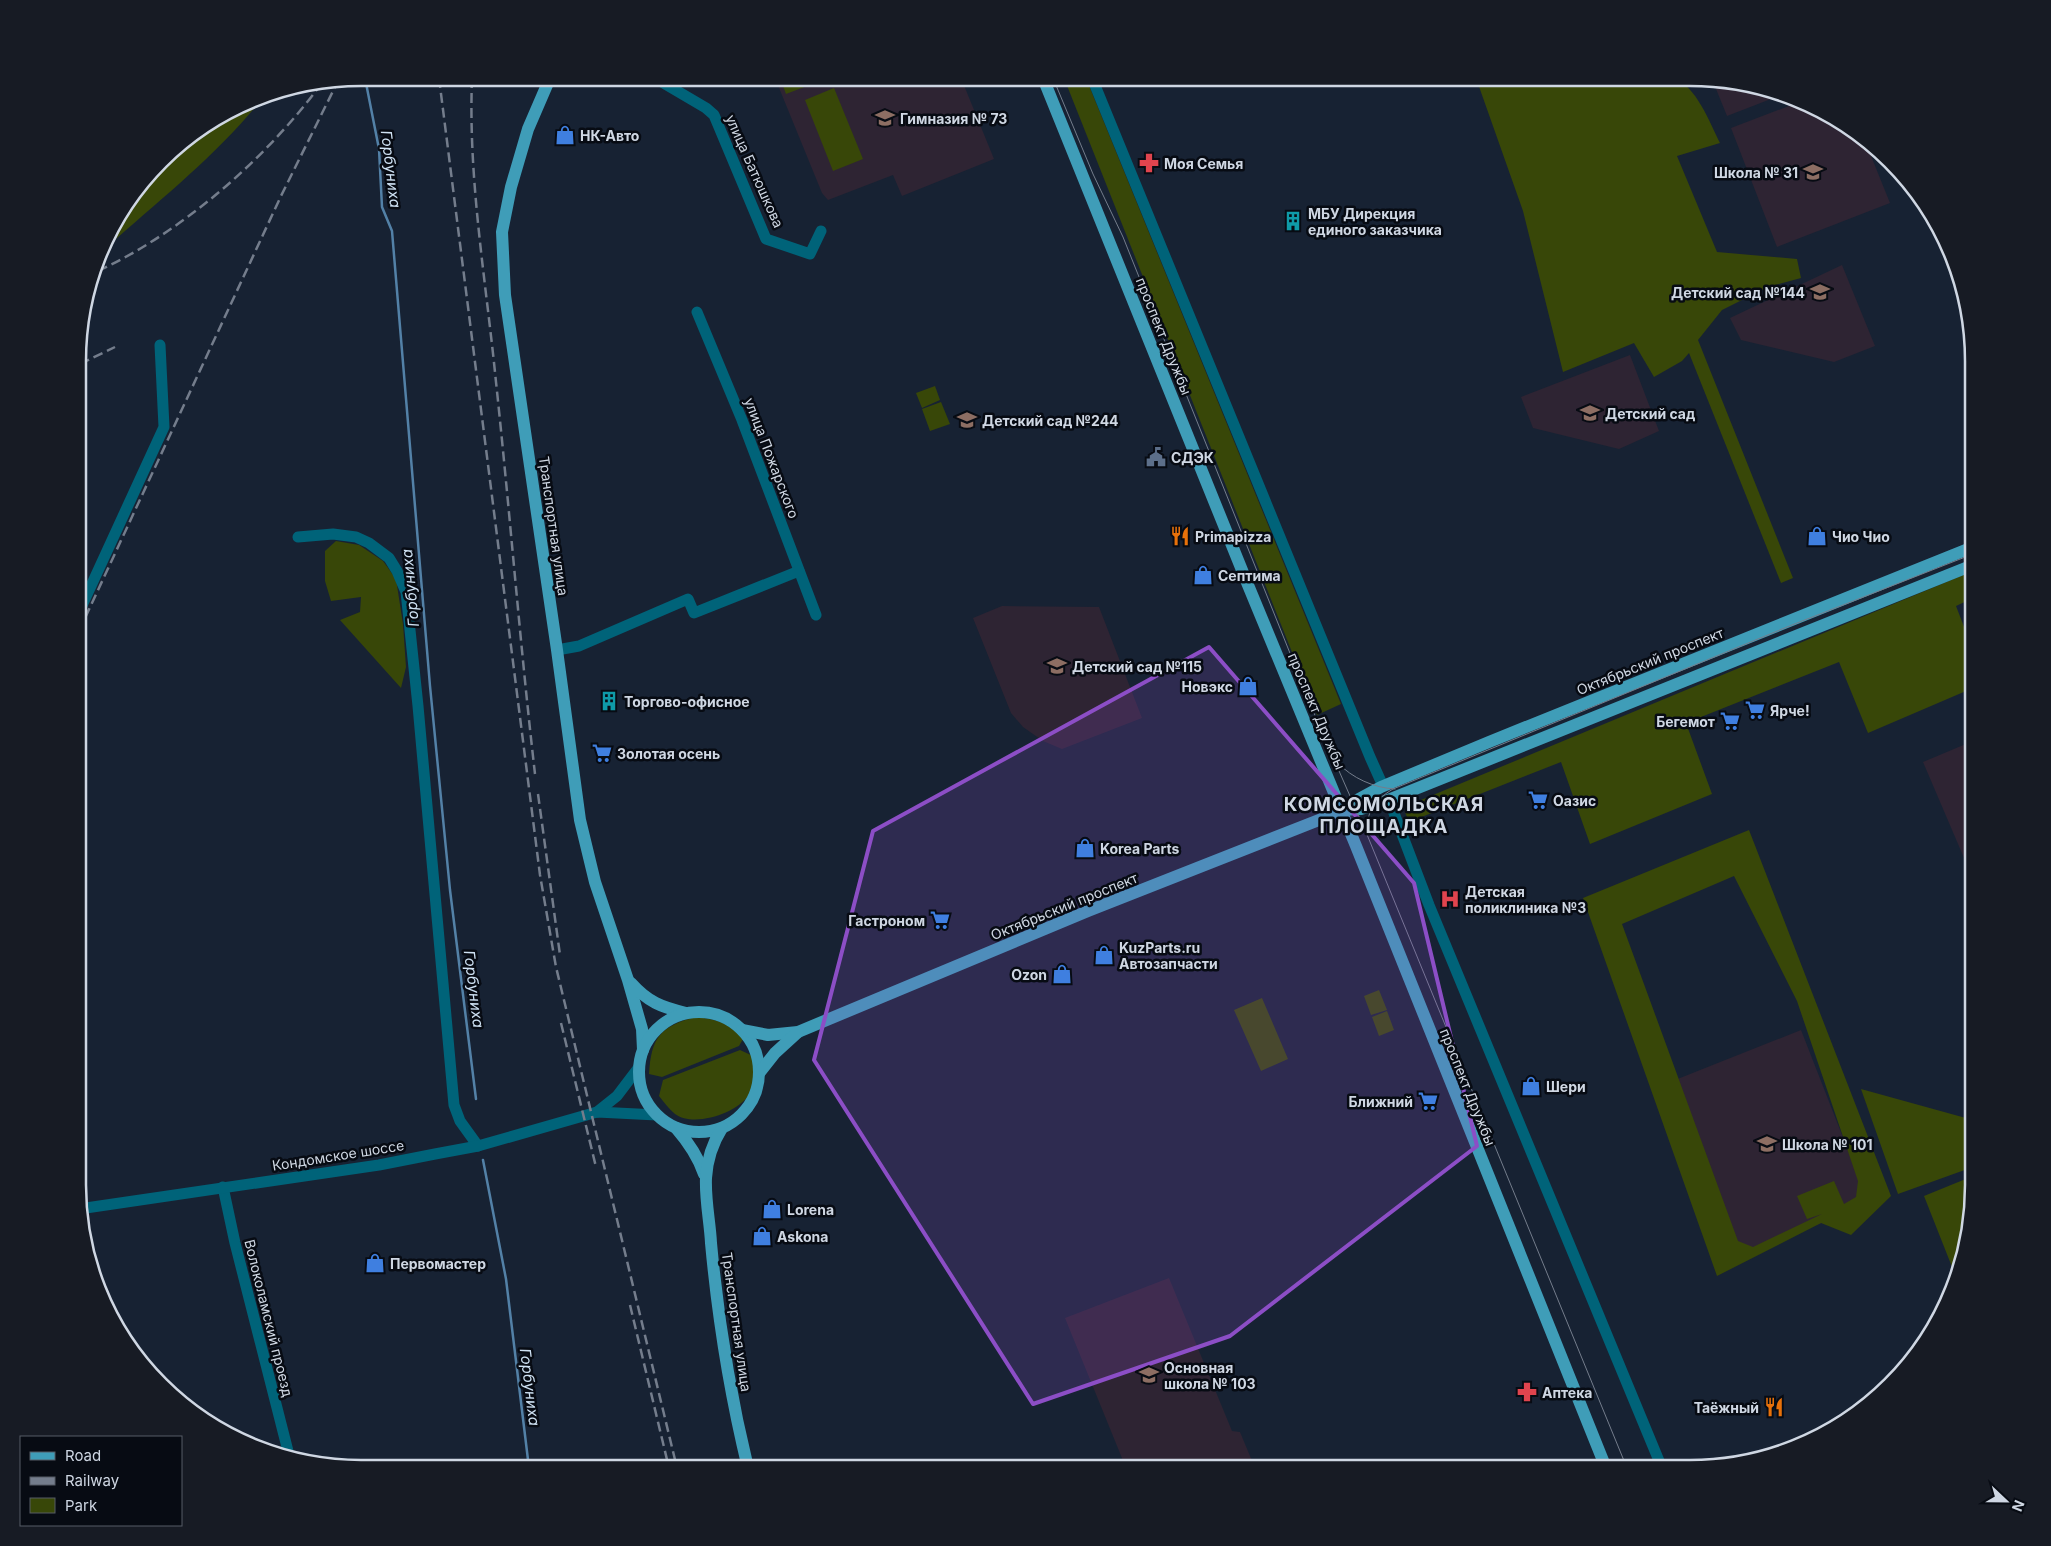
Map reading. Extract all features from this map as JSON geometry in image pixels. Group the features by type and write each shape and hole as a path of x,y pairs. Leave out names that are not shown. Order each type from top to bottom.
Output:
{"main road":[{"name":"Транспортная улица","path":"547,86 528,129 511,187 502,232 505,295 580,820 595,882 628,980 642,1029 643,1050"},
{"name":"проспект Дружбы","path":"1046,86 1248,585 1342,810 1603,1460"},
{"name":"Октябрьский проспект","path":"742,1030 768,1036 798,1032 1080,914 1342,810 1384,786 1965,550"},
{"name":"Октябрьский проспект","path":"1342,810 1361,809 1389,800 1965,568"},
{"name":"Транспортная улица","path":"628,980 642,996 660,1006 686,1013"},
{"path":"706,1012 726,1018 742,1030 752,1042 758,1057 760,1072 757,1090 749,1106 737,1119 722,1128 706,1132 691,1132 676,1128 657,1116 646,1101 640,1085 639,1067 643,1050 653,1034 668,1021 686,1013 706,1012"},
{"name":"Октябрьский проспект","path":"760,1072 775,1053 798,1032"},
{"name":"Транспортная улица","path":"676,1128 699,1158 706,1179 716,1289 732,1401 746,1460"},
{"name":"Транспортная улица","path":"706,1179 713,1142 722,1128"}],"street":[{"name":"улица Батюшкова","path":"669,86 706,108 714,115 766,238 810,254 821,231"},
{"path":"1095,86 1370,757 1384,786"},
{"name":"улица Пожарского","path":"697,312 742,420 816,615"},
{"path":"86,597 164,427 160,345"},
{"path":"298,537 333,534 356,537 369,543 389,558 406,592 454,1105 460,1121 478,1146"},
{"path":"557,650 579,646 688,599 694,613 799,571"},
{"path":"1389,800 1436,922 1659,1460"},
{"name":"Кондомское шоссе","path":"597,1112 617,1096 639,1067"},
{"name":"Кондомское шоссе","path":"88,1208 378,1165 478,1146 597,1112 657,1116"},
{"name":"Волоколамский проезд","path":"223,1187 235,1243 287,1449"}],"highlighted area":[{"path":"1209,647 1414,883 1477,1146 1230,1336 1033,1404 814,1060 873,831"}],"shaded area":[{"name":"Гимназия № 73","path":"778,86 964,86 994,159 902,196 893,175 828,200 822,193"},
{"path":"1716,88 1744,92 1771,99 1727,116"},
{"name":"Школа № 31","path":"1790,105 1812,115 1843,133 1870,153 1890,203 1777,247 1731,128"},
{"name":"Детский сад №144","path":"1842,265 1875,346 1834,362 1741,340 1730,318"},
{"name":"Детский сад","path":"1630,355 1659,431 1619,449 1533,428 1521,397"},
{"name":"Детский сад №115","path":"1002,606 1099,607 1142,718 1062,749 1043,741 1023,727 1011,713 973,618"},
{"path":"1965,744 1965,860 1923,762"},
{"name":"Школа № 101","path":"1801,1030 1869,1204 1734,1258 1665,1084"},
{"name":"Основная школа № 103","path":"1169,1278 1232,1431 1240,1432 1252,1460 1123,1460 1065,1318"}],"green space":[{"path":"783,86 807,86 786,94"},
{"path":"1067,86 1089,86 1341,704 1317,715"},
{"path":"1479,86 1686,86 1695,96 1707,115 1720,143 1677,156 1717,252 1797,259 1801,278 1768,287 1722,310 1698,340 1793,578 1781,583 1689,353 1682,361 1654,377 1634,343 1563,372 1523,211"},
{"path":"834,88 863,159 833,171 805,100"},
{"path":"255,107 194,170 115,239 143,194 180,154 224,123"},
{"path":"935,386 940,400 922,408 916,393"},
{"path":"941,402 950,424 930,431 922,409"},
{"path":"336,541 359,545 383,561 396,579 403,624 406,667 401,688 340,620 360,612 361,597 331,601 325,581 325,551"},
{"path":"1965,574 1965,602 1956,606 1965,629 1965,691 1868,733 1839,662 1686,723 1712,794 1590,844 1561,762 1409,822 1405,812 1407,808 1421,800"},
{"path":"1749,830 1891,1196 1851,1235 1821,1223 1717,1276 1583,898","holes":["1734,876 1797,1001 1858,1181 1856,1197 1844,1204 1834,1181 1797,1196 1807,1219 1822,1214 1753,1247 1738,1241 1622,924"]},
{"path":"1379,990 1387,1010 1371,1015 1364,996"},
{"path":"1262,998 1288,1059 1261,1071 1234,1010"},
{"path":"1387,1011 1394,1030 1379,1036 1372,1017"},
{"path":"696,1017 711,1019 727,1025 743,1039 739,1046 662,1077 649,1074 652,1051 660,1035 674,1025"},
{"path":"740,1050 753,1056 754,1065 752,1087 749,1095 735,1108 704,1119 683,1118 675,1114 659,1096 663,1080"},
{"path":"1861,1089 1965,1118 1965,1170 1898,1194"},
{"path":"1965,1179 1962,1221 1952,1267 1924,1196"}],"waterway":[{"name":"Горбуниха","path":"367,86 379,149 382,207 392,231 430,686 450,890 476,1099"},
{"name":"Горбуниха","path":"483,1160 506,1279 528,1460"}],"tram line":[{"path":"1056,86 1093,174 1123,237 1318,723 1368,837 1624,1460"},
{"path":"1368,832 1370,812 1377,802 1393,789 1792,625 1965,557"},
{"path":"1338,763 1364,781 1379,787 1395,789"}],"railway":[{"path":"440,86 540,875 556,967 675,1460"},
{"path":"472,86 471,116 475,192 535,774"},
{"path":"86,616 281,196 335,88"},
{"path":"103,269 161,236 220,191 275,139 316,91"},
{"path":"86,361 115,347"},
{"path":"538,794 560,955"},
{"path":"561,1023 596,1167"},
{"path":"630,1305 667,1460"}],"place":[{"name":"Гимназия № 73","path":"885,118"},
{"name":"НК-Авто","path":"565,135"},
{"name":"Моя Семья","path":"1149,163"},
{"name":"Школа № 31","path":"1813,172"},
{"name":"МБУ Дирекция единого заказчика","path":"1293,221"},
{"name":"Детский сад №144","path":"1820,292"},
{"name":"Детский сад","path":"1590,413"},
{"name":"Детский сад №244","path":"967,420"},
{"name":"СДЭК","path":"1156,457"},
{"name":"Primapizza","path":"1180,536"},
{"name":"Чио Чио","path":"1817,536"},
{"name":"Септима","path":"1203,575"},
{"name":"Детский сад №115","path":"1057,666"},
{"name":"Новэкс","path":"1248,686"},
{"name":"Торгово-офисное","path":"609,701"},
{"name":"Ярче!","path":"1755,710"},
{"name":"Бегемот","path":"1730,721"},
{"name":"Золотая осень","path":"602,753"},
{"name":"Оазис","path":"1538,800"},
{"name":"Korea Parts","path":"1085,848"},
{"name":"Детская поликлиника №3","path":"1450,899"},
{"name":"Гастроном","path":"940,920"},
{"name":"KuzParts.ru Автозапчасти","path":"1104,955"},
{"name":"Ozon","path":"1062,974"},
{"name":"Шери","path":"1531,1086"},
{"name":"Ближний","path":"1428,1101"},
{"name":"Школа № 101","path":"1767,1144"},
{"name":"Lorena","path":"772,1209"},
{"name":"Askona","path":"762,1236"},
{"name":"Первомастер","path":"375,1263"},
{"name":"Основная школа № 103","path":"1149,1375"},
{"name":"Аптека","path":"1527,1392"},
{"name":"Таёжный","path":"1774,1407"}],"district":[{"name":"КОМСОМОЛЬСКАЯ ПЛОЩАДКА","path":"1384,815"}]}
